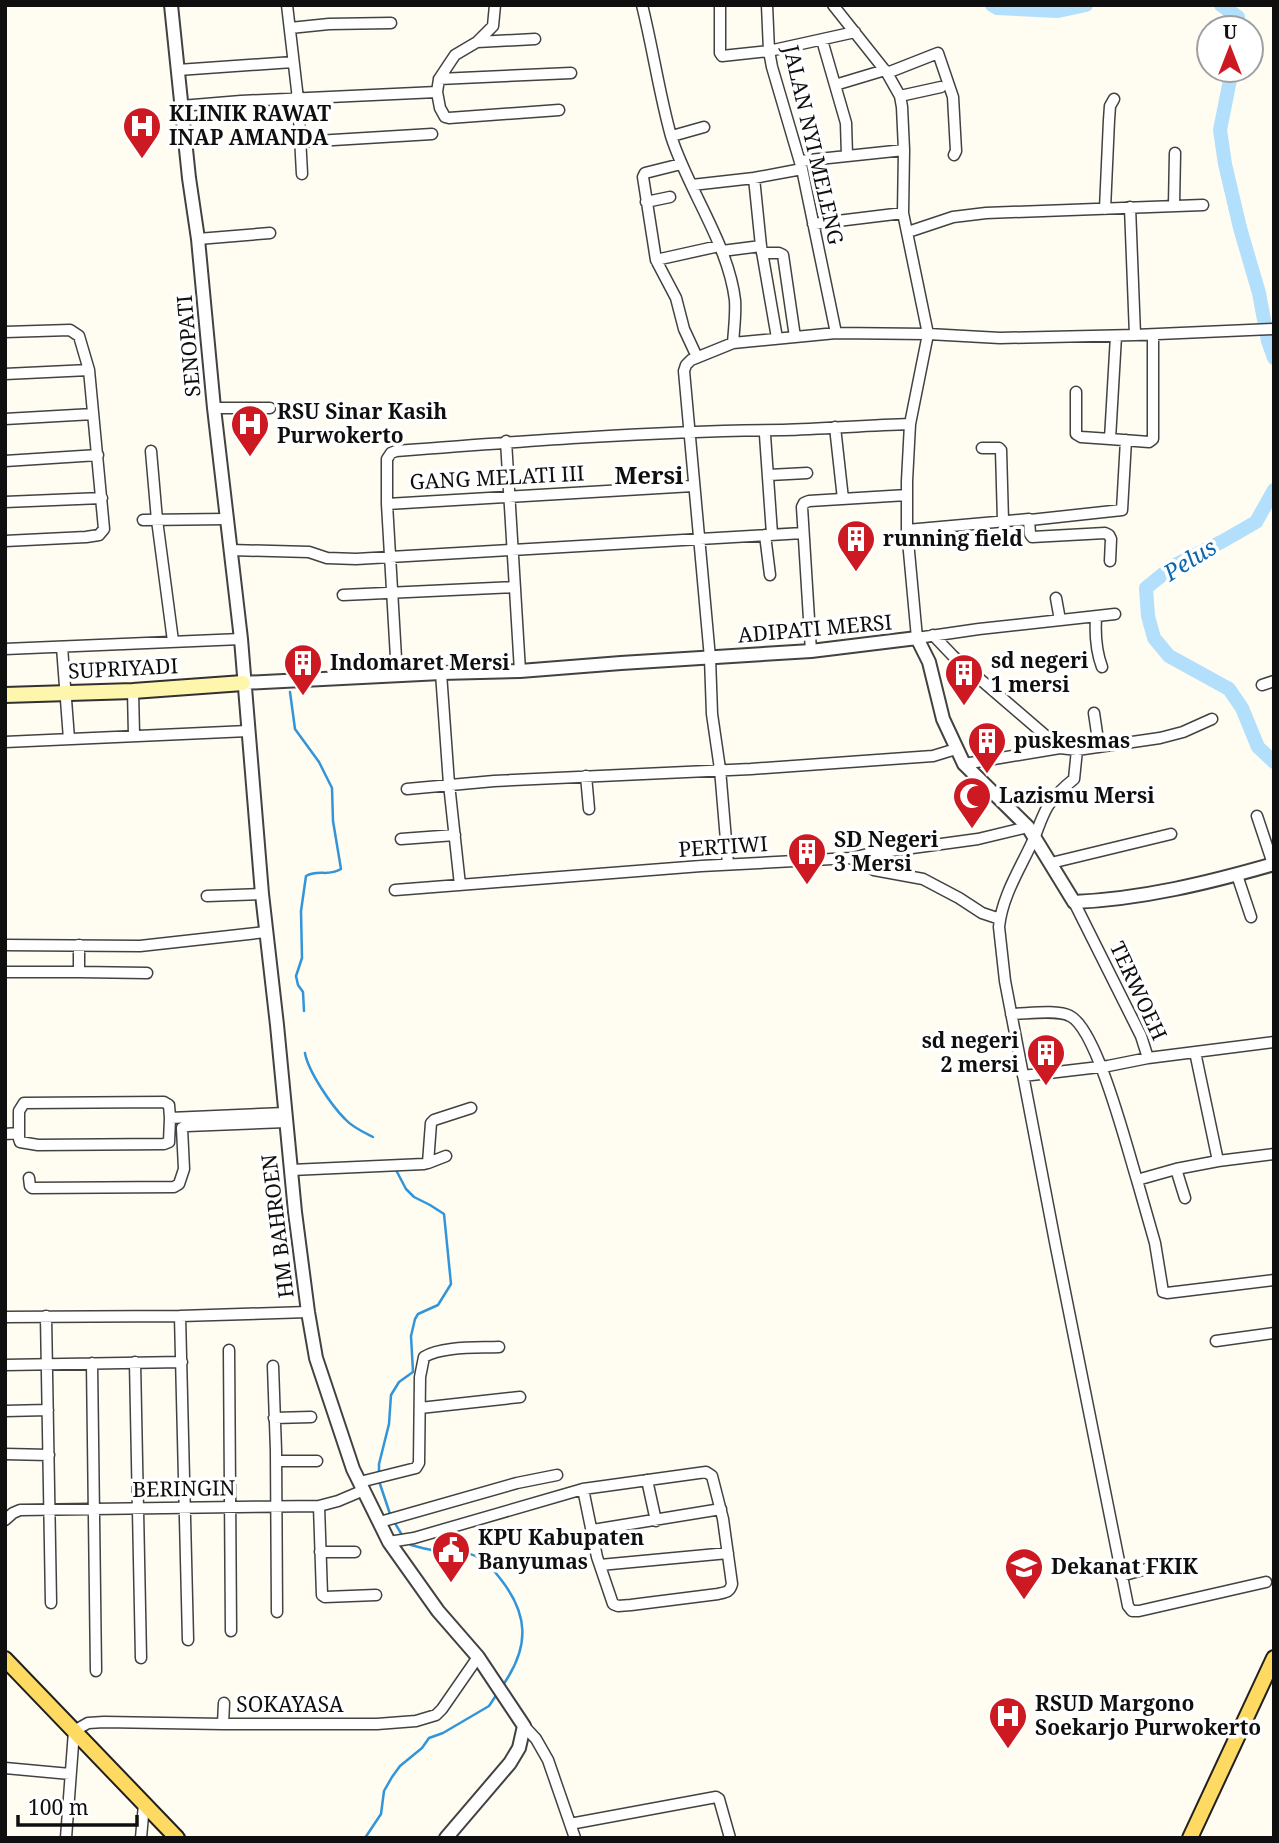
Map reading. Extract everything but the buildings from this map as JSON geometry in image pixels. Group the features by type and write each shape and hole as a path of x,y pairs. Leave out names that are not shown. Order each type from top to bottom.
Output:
{"main road":[{"name":"SUPRIYADI","path":"5,695 243,684"},
{"path":"1189,1838 1274,1658"},
{"path":"5,1659 177,1838"}],"street":[{"name":"SENOPATI","path":"172,5 241,639 243,684"},
{"path":"287,5 298,99 302,174"},
{"path":"495,5 494,24 477,42 455,55 439,79 437,92 445,117 559,110"},
{"path":"642,5 672,136 681,163 720,248 735,301 733,343"},
{"path":"720,5 720,55 728,57 849,33"},
{"name":"JALAN NYI MELENG","path":"767,5 769,51 775,80 801,165 836,333"},
{"path":"833,5 849,33 900,96 899,214 908,232 923,334 904,424 902,496 907,530 910,639 1115,614"},
{"path":"290,28 391,23"},
{"path":"477,42 535,40"},
{"path":"822,40 846,123 847,156"},
{"path":"835,85 938,53 953,97 957,151 954,155"},
{"path":"178,70 293,62"},
{"path":"439,79 572,73"},
{"path":"900,96 942,87"},
{"path":"181,106 437,92"},
{"path":"1105,209 1110,106 1114,99"},
{"path":"672,136 704,127"},
{"path":"300,142 432,134"},
{"path":"692,185 754,178 847,156 901,150"},
{"path":"1174,205 1175,153"},
{"path":"681,163 643,174 656,260 676,298 684,329 697,357"},
{"path":"754,178 762,250 778,338"},
{"path":"646,202 670,197"},
{"path":"908,232 953,217 986,213 1203,205"},
{"path":"1130,207 1135,335"},
{"path":"813,224 899,214"},
{"path":"198,239 270,233"},
{"path":"656,260 720,248 762,250 783,255 795,337"},
{"path":"728,864 720,769 712,714 710,658 684,371 686,365 697,357 733,343 836,333 1000,338 1274,330"},
{"path":"5,332 73,331 79,336 89,370 104,529 100,535 86,537 5,541"},
{"path":"1076,392 1076,435 1151,442 1153,335"},
{"path":"1110,439 1115,336"},
{"path":"5,374 89,370"},
{"path":"214,408 270,408"},
{"path":"5,419 93,414"},
{"path":"397,675 387,504 387,459 391,453 506,442 904,424"},
{"path":"835,427 843,499"},
{"path":"765,435 770,575"},
{"path":"907,530 1122,510 1126,440"},
{"path":"506,442 520,671"},
{"path":"982,449 1001,450 1003,521"},
{"path":"151,451 173,642"},
{"path":"5,461 98,455"},
{"path":"768,475 807,473"},
{"name":"GANG MELATI III","path":"387,504 693,486"},
{"path":"811,651 803,533 804,503 902,496"},
{"path":"5,502 102,498"},
{"path":"143,520 227,519"},
{"path":"1030,520 1032,537 1105,533 1109,535 1110,561"},
{"path":"230,550 309,552 334,559 389,558 803,533"},
{"path":"343,595 515,587"},
{"path":"1056,598 1060,620"},
{"path":"1096,618 1098,659 1102,667"},
{"path":"933,635 953,656 1059,748"},
{"path":"5,649 241,639"},
{"name":"ADIPATI MERSI","path":"243,684 520,671 811,651 910,639 929,662 949,751 1027,831 1051,863 1074,902"},
{"path":"62,647 69,739"},
{"path":"441,673 460,885"},
{"path":"1262,685 1274,681"},
{"name":"HM BAHROEN","path":"243,684 291,1170 316,1358 349,1459 393,1541 438,1611 478,1657 524,1726"},
{"path":"133,691 134,735"},
{"path":"1094,713 1099,747"},
{"path":"964,764 1059,748 1077,750 1160,738 1184,732 1212,719"},
{"path":"5,742 248,731"},
{"path":"1077,750 1074,779 1061,790 1027,831 1026,853 999,927 1004,981 1121,1576 1128,1606 1135,1611 1266,1582"},
{"path":"407,789 586,776 751,769 949,751"},
{"path":"586,776 589,809"},
{"path":"1074,902 1136,897 1274,864 1257,816"},
{"name":"PERTIWI","path":"395,890 728,864 851,858 1027,831"},
{"path":"1051,863 1171,834"},
{"path":"401,839 455,835"},
{"path":"851,858 874,870 923,879 978,911 1000,919"},
{"path":"1237,875 1251,917"},
{"path":"207,896 262,894"},
{"name":"TERWOEH","path":"1074,902 1141,1036 1148,1058 1274,1042"},
{"path":"5,945 140,946 266,932"},
{"path":"79,945 79,972"},
{"path":"5,972 147,974"},
{"path":"1011,1014 1057,1013 1073,1017 1105,1066 1155,1243 1163,1292 1274,1280"},
{"path":"1195,1052 1218,1161"},
{"path":"1023,1076 1148,1058"},
{"path":"164,1102 169,1105 170,1118 169,1142 164,1144 38,1145 20,1142 19,1111 24,1103 164,1102"},
{"path":"428,1163 431,1123 471,1108"},
{"path":"170,1118 286,1117"},
{"path":"29,1178 32,1188 174,1187 179,1184 184,1169 182,1128 286,1117"},
{"path":"5,1134 19,1133"},
{"path":"1137,1180 1218,1161 1274,1154"},
{"path":"291,1170 417,1166 446,1156"},
{"path":"1176,1169 1185,1199"},
{"path":"5,1317 308,1312"},
{"path":"46,1316 51,1603"},
{"path":"180,1316 188,1640"},
{"path":"1216,1340 1274,1333"},
{"path":"499,1347 443,1351 424,1357 420,1377 420,1408 520,1397"},
{"path":"229,1350 231,1631"},
{"path":"135,1362 141,1658"},
{"path":"5,1365 182,1362"},
{"path":"92,1363 96,1671"},
{"path":"273,1366 277,1612"},
{"name":"BERINGIN","path":"5,1520 20,1510 319,1506 338,1502 364,1484 416,1468 419,1463 420,1408"},
{"path":"5,1411 48,1410"},
{"path":"274,1418 311,1417"},
{"path":"5,1454 49,1455"},
{"path":"276,1461 317,1461"},
{"path":"393,1541 414,1538 583,1489 706,1472 712,1476 721,1509 731,1589 727,1592 631,1605 613,1604 600,1566 583,1489"},
{"path":"383,1521 517,1483 557,1475"},
{"path":"647,1480 656,1521"},
{"path":"319,1506 323,1596 376,1595"},
{"path":"593,1530 721,1509"},
{"path":"320,1552 355,1552"},
{"path":"600,1566 728,1553"},
{"path":"1121,1576 1157,1566"},
{"name":"SOKAYASA","path":"74,1731 88,1723 104,1721 377,1724 416,1721 436,1715 442,1709 478,1657"},
{"path":"223,1724 224,1703"},
{"path":"524,1726 548,1760 575,1838"},
{"path":"446,1838 510,1763 519,1748 524,1726"},
{"path":"65,1838 74,1731"},
{"path":"5,1768 70,1774"},
{"path":"570,1824 716,1797 722,1805 730,1838"},
{"path":"141,1838 144,1804"}],"waterway":[{"name":"Pelus","path":"992,5 997,8 1058,11 1086,5"},
{"name":"Pelus","path":"1221,5 1234,14"},
{"name":"Pelus","path":"1229,84 1220,130 1225,164 1274,358"},
{"name":"Pelus","path":"1274,490 1256,522 1173,566 1146,588 1148,616 1154,638 1169,656 1229,689 1242,708 1258,747 1274,762"},
{"path":"290,692 295,729 319,762 332,788 333,821 341,869 306,876 301,911 302,958 296,976 303,992 304,1011"},
{"path":"305,1053 315,1078 339,1113 358,1129 373,1137"},
{"path":"379,1474 389,1424 391,1395 399,1382 413,1372 411,1336 415,1319 418,1314 438,1305 451,1284 444,1214 414,1197 406,1189 396,1170"},
{"path":"379,1481 390,1514"},
{"path":"393,1520 402,1535"},
{"path":"409,1543 427,1549 474,1555 486,1561 509,1591 521,1617 522,1643 512,1671 503,1685"},
{"path":"365,1838 381,1814 384,1791 400,1766 422,1748 429,1738 443,1733 489,1706 497,1694"}],"place":[{"name":"KLINIK RAWAT INAP AMANDA","path":"142,160"},
{"name":"RSU Sinar Kasih Purwokerto","path":"250,458"},
{"name":"running field","path":"856,573"},
{"name":"Indomaret Mersi","path":"303,697"},
{"name":"sd negeri 1 mersi","path":"964,707"},
{"name":"puskesmas","path":"987,775"},
{"name":"Lazismu Mersi","path":"972,830"},
{"name":"SD Negeri 3 Mersi","path":"807,886"},
{"name":"sd negeri 2 mersi","path":"1046,1087"},
{"name":"KPU Kabupaten Banyumas","path":"451,1584"},
{"name":"Dekanat FKIK","path":"1024,1601"},
{"name":"RSUD Margono Soekarjo Purwokerto","path":"1008,1750"}],"district":[{"name":"Mersi","path":"649,476"}]}
